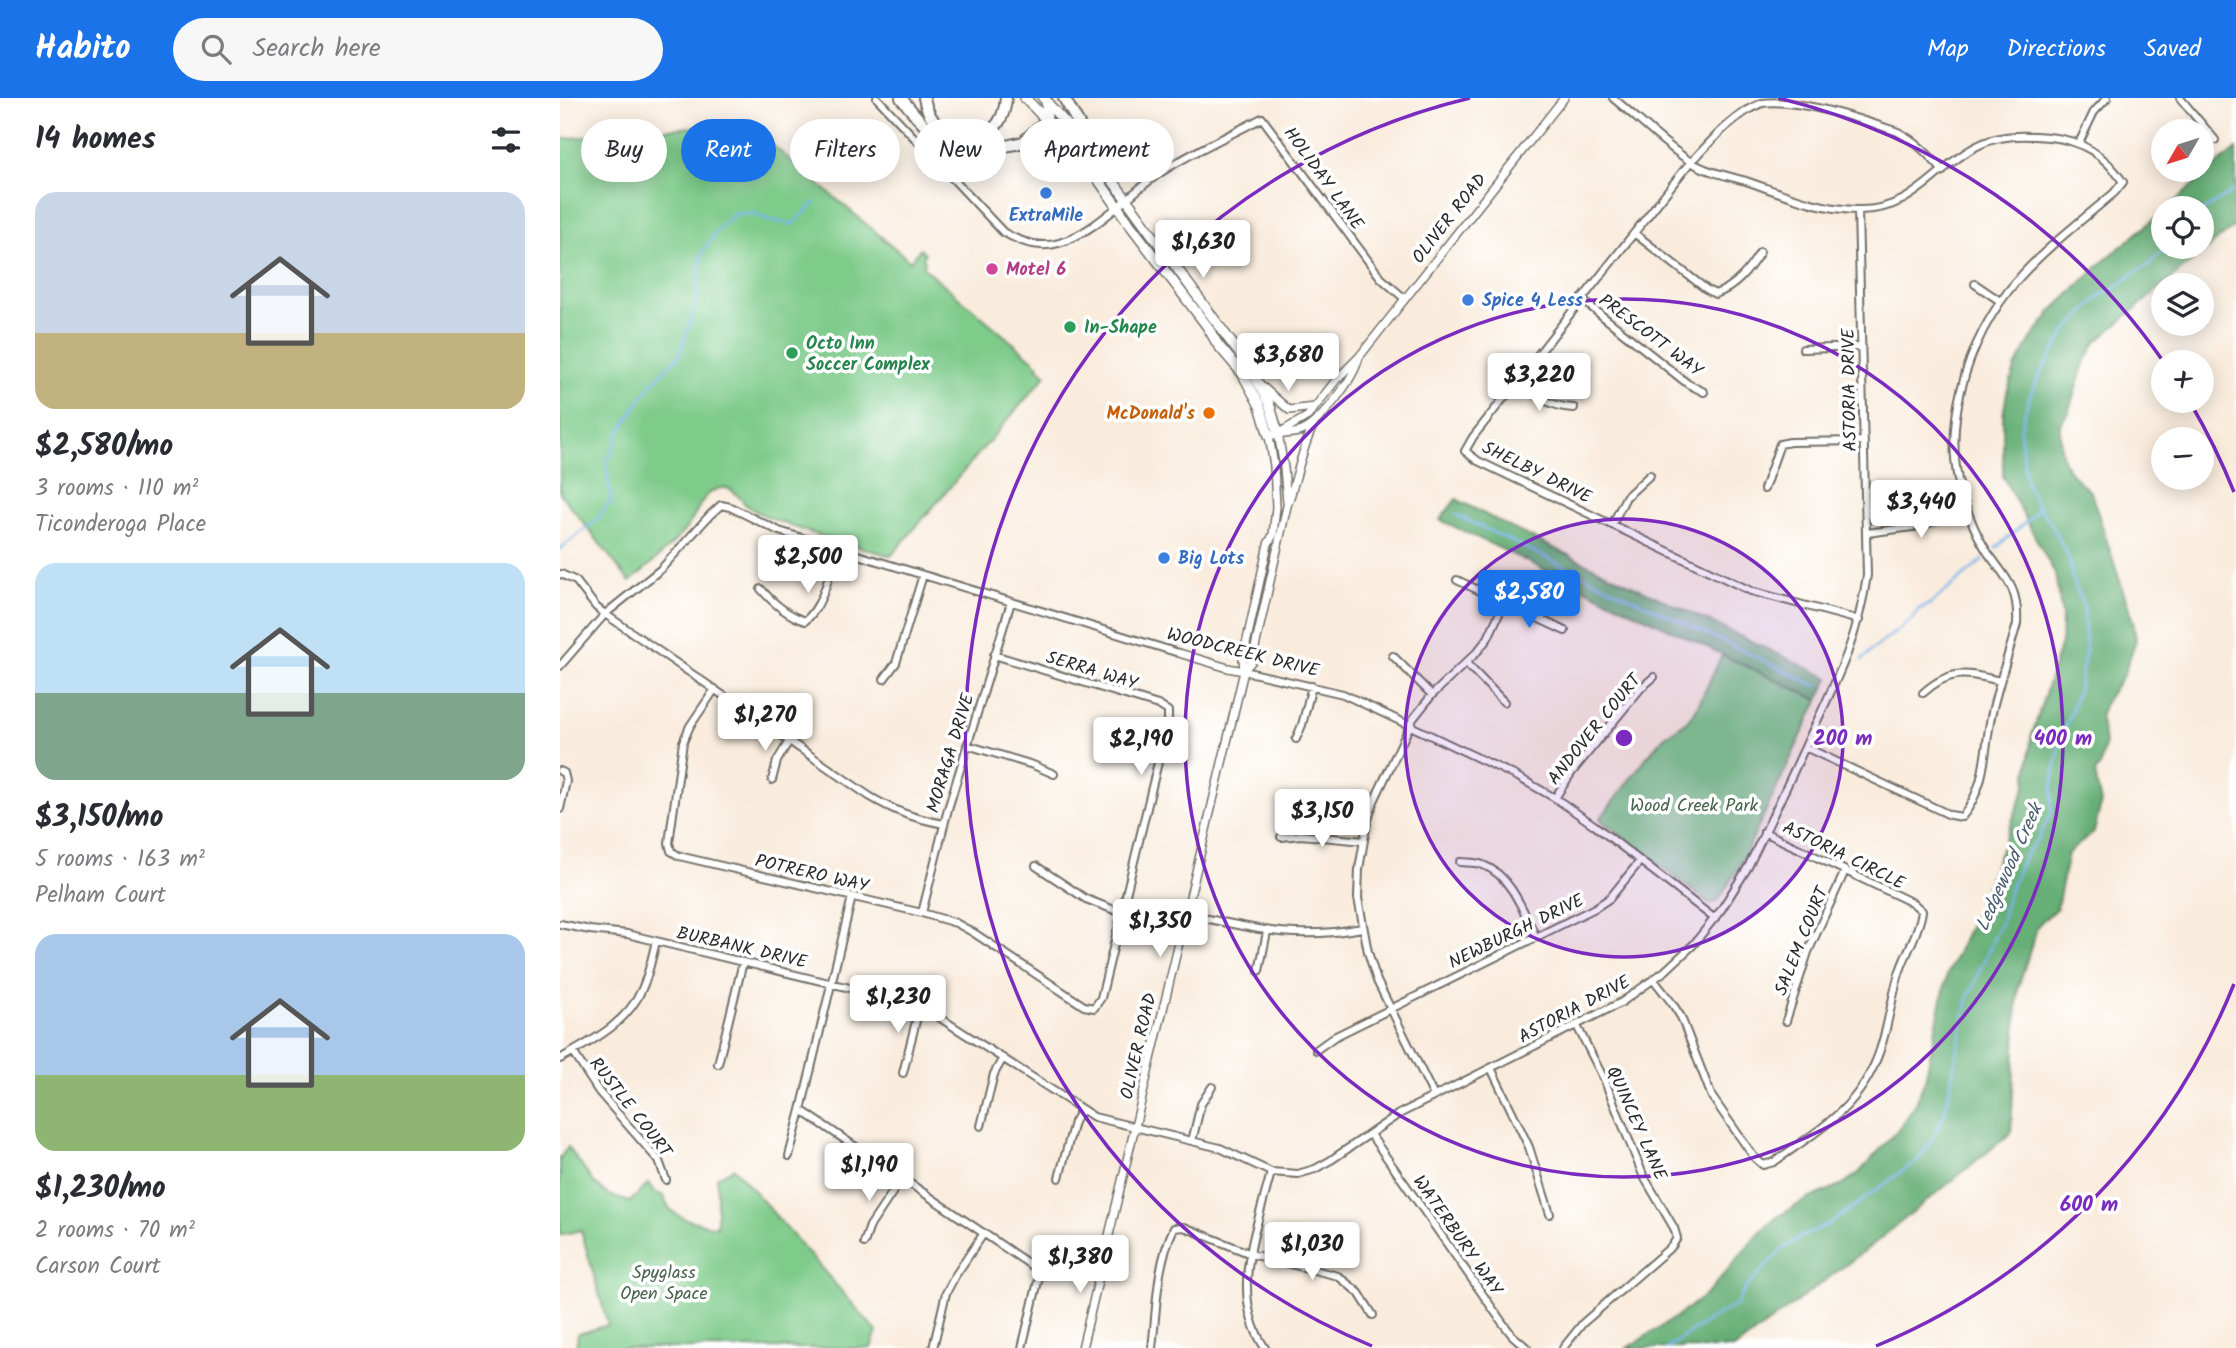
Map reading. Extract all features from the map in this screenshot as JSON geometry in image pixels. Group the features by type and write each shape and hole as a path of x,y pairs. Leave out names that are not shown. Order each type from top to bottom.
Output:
{"highway":[{"path":"901,98 944,142 960,149 973,150 1020,142"},
{"path":"923,98 931,118 942,130 954,137 969,140 993,130 1005,111 1006,98"},
{"path":"1064,98 1076,119"},
{"path":"1045,100 1046,119"}],"main road":[{"path":"1025,98 1044,119"},
{"path":"1045,100 1062,119"},
{"path":"1099,182 1207,326 1218,345 1242,373 1273,435"},
{"path":"1114,182 1261,386 1276,422 1273,435"}],"street":[{"name":"HOLIDAY LANE","path":"877,98 994,223 1014,239 1029,244 1056,244 1081,233 1159,174 1262,118 1381,278 1405,299"},
{"name":"OLIVER ROAD","path":"1273,435 1308,416 1359,357 1564,98"},
{"path":"1613,98 1692,162 1709,170 1826,206 1858,210 1881,208 1898,202 1919,190 1977,146 2005,136 2067,139 2079,143 2106,160 2123,182 2021,276 2000,301 1977,342 1959,397 1955,448 1957,471 1966,509 1983,545 2010,580 2018,610 2017,624 1987,734 1986,761 1980,785 1969,808 1962,817 1950,815 1805,747"},
{"path":"2079,143 2094,113 2107,98"},
{"path":"2180,98 2215,140"},
{"name":"SHELBY DRIVE","path":"1859,620 1751,591 1478,461 1465,452 1581,299 1692,162 1746,111 1763,103 1783,99 1805,101 1912,139 1943,171"},
{"name":"ASTORIA DRIVE","path":"1135,1128 1220,1148 1271,1172 1298,1174 1315,1169 1399,1114 1622,1002 1654,980 1693,945 1715,919 1748,867 1765,832 1848,656 1859,620 1867,575 1867,533 1858,210"},
{"path":"1634,233 1716,294 1725,291 1749,271 1760,252"},
{"path":"1975,284 2000,301"},
{"name":"PRESCOTT WAY","path":"1581,299 1688,384 1704,392"},
{"path":"1803,349 1862,347"},
{"name":"OLIVER ROAD","path":"1244,671 1252,661 1287,506 1307,439 1316,421 1356,369 1359,357"},
{"path":"1518,381 1557,407 1574,408"},
{"path":"1261,386 1289,410 1315,406"},
{"path":"1273,435 1301,431 1316,421"},
{"name":"OLIVER ROAD","path":"1273,435 1284,468 1287,506"},
{"name":"OLIVER ROAD","path":"1082,1348 1244,671 1243,659 1268,544 1273,535 1276,507 1273,435"},
{"path":"1763,489 1780,444 1864,441"},
{"path":"1612,525 1626,496 1650,475"},
{"name":"WOODCREEK DRIVE","path":"605,614 661,569 721,505 730,507 779,531 837,549 1228,668 1343,694 1516,776 1555,798 1715,919"},
{"path":"1867,533 1920,526 1966,509"},
{"path":"761,589 773,603 805,621 813,614 821,599 837,549"},
{"path":"561,574 576,581 596,607 605,614 889,808 910,817 944,824"},
{"path":"884,679 896,663 923,575"},
{"path":"1457,580 1565,631"},
{"name":"MORAGA DRIVE","path":"922,913 944,824 1011,602"},
{"path":"1434,1096 1377,981 1362,928 1359,869 1374,801 1417,712 1488,638 1504,603"},
{"path":"560,666 605,614"},
{"name":"SERRA WAY","path":"995,655 1158,705 1168,711 1168,721 1101,998 1094,1008"},
{"path":"1394,656 1432,695"},
{"path":"1466,663 1504,702"},
{"path":"1923,693 1937,681 1953,674 1970,673 2000,681"},
{"name":"ANDOVER COURT","path":"1555,798 1580,762 1641,688 1654,677"},
{"path":"1296,739 1312,686"},
{"name":"POTRERO WAY","path":"715,689 690,726 683,743 669,843 671,851 679,856 956,923 1083,1006 1094,1008"},
{"path":"772,780 777,761 789,741"},
{"path":"967,745 1054,774"},
{"path":"560,771 564,772 566,781 560,809"},
{"name":"ASTORIA CIRCLE","path":"1654,980 1681,1017 1704,1078 1727,1121 1763,1165 1774,1162 1833,1120 1860,1091 1874,1068 1903,960 1920,922 1922,911 1913,903 1765,832"},
{"path":"1281,838 1314,835 1364,841"},
{"name":"NEWBURGH DRIVE","path":"1316,1050 1334,1037 1595,908 1610,898 1640,860"},
{"path":"1460,862 1479,863 1499,877 1511,890 1536,937"},
{"path":"1036,866 1086,899 1122,913"},
{"name":"SALEM COURT","path":"1786,1021 1808,952 1846,871"},
{"path":"789,1156 852,897"},
{"path":"1186,914 1267,932 1311,935 1362,928"},
{"name":"BURBANK DRIVE","path":"560,924 656,941 920,1005 1080,1110 1094,1117 1135,1128"},
{"path":"1259,971 1267,932"},
{"path":"560,1059 601,1036 630,1009 642,990 656,941"},
{"path":"718,1064 743,962"},
{"path":"903,1073 920,1005"},
{"name":"QUINCEY LANE","path":"1563,1348 1583,1323 1672,1246 1677,1238 1674,1227 1643,1175 1604,1079 1577,1026"},
{"name":"RUSTLE COURT","path":"573,1052 598,1092 659,1161 666,1180"},
{"path":"981,1126 994,1074 1003,1058"},
{"path":"1491,1068 1525,1136 1550,1214"},
{"path":"1192,1141 1201,1104 1212,1087"},
{"path":"801,1110 1038,1270 1039,1277 1022,1348"},
{"path":"1059,1178 1074,1122 1080,1110"},
{"name":"WATERBURY WAY","path":"1370,1134 1502,1322 1527,1348"},
{"path":"1265,1348 1255,1333 1246,1296 1251,1254 1271,1172"},
{"path":"864,1244 870,1226 902,1178"},
{"path":"1152,1348 1156,1297 1169,1237 1174,1228 1184,1227 1251,1254 1338,1276 1359,1293 1373,1315"},
{"path":"933,1348 946,1293 985,1233"}],"green space":[{"name":"Octo Inn Soccer Complex","path":"681,128 681,182 776,182 776,148 790,160 790,182 816,182 910,261 920,249 925,253 923,267 1039,365 1037,367 1046,375 891,556 770,518 744,503 731,490 723,488 705,497 681,534 630,582 560,493 560,139 581,137 581,182 667,182 667,129"},
{"path":"2236,149 2236,226 2214,243 2214,196 2181,196 2197,182 2214,182 2214,168"},
{"path":"2151,222 2151,259 2195,259 2178,273 2151,273 2151,296 2096,342 2084,364 2068,413 2060,424 2062,456 2074,477 2091,492 2133,621 2136,640 2124,674 2105,702 2100,718 2105,742 2100,766 2095,773 2101,804 2094,832 2068,853 2057,908 2038,925 2018,988 2011,1133 1871,1246 1735,1348 1627,1348 1707,1294 1760,1232 1777,1217 1808,1199 1843,1184 1859,1173 1896,1132 1916,1103 1925,1079 1947,975 1980,903 2026,785 2031,738 2061,643 2062,616 2055,574 2003,477 2003,416 2007,392 2016,366 2052,311 2105,260"},
{"path":"1456,499 1509,527 1829,678 1818,700 1440,520"},
{"name":"Wood Creek Park","path":"1722,655 1818,700 1739,867 1718,901 1710,904 1600,819 1664,737 1685,723 1696,710"},
{"name":"Spyglass Open Space","path":"568,1147 594,1183 608,1195 630,1202 649,1183 654,1192 664,1196 671,1210 678,1215 717,1227 717,1177 734,1168 877,1332 871,1348 576,1348 578,1334 608,1325 581,1230 560,1235 560,1158"}],"waterway":[{"name":"Ledgewood Creek","path":"2214,204 2236,190"},
{"path":"560,549 598,519 611,501 606,464 620,432 651,384 679,356 696,304 702,252 721,226 735,214 753,213 768,220 793,224 815,203"},
{"name":"Ledgewood Creek","path":"1667,1348 1736,1305 1747,1286 1782,1250 1798,1238 1831,1223 1919,1159 1945,1113 1968,997 2002,920 2008,894 2025,855 2039,837 2051,814 2059,747 2078,691 2086,651 2084,608 2072,577 2069,558 2026,483 2020,430 2029,398 2042,370 2066,331 2101,295 2116,288 2154,259"},
{"path":"1996,548 2034,515 2036,506"},
{"path":"1456,515 1817,686"},
{"path":"1862,660 1911,620 1919,609 1930,604 1983,560"}],"place":[{"name":"ExtraMile","path":"1046,193"},
{"name":"Motel 6","path":"992,269"},
{"name":"Spice 4 Less","path":"1468,300"},
{"name":"In-Shape","path":"1070,327"},
{"name":"Octo Inn Soccer Complex","path":"792,353"},
{"name":"McDonald's","path":"1209,413"},
{"name":"Big Lots","path":"1164,558"}]}
